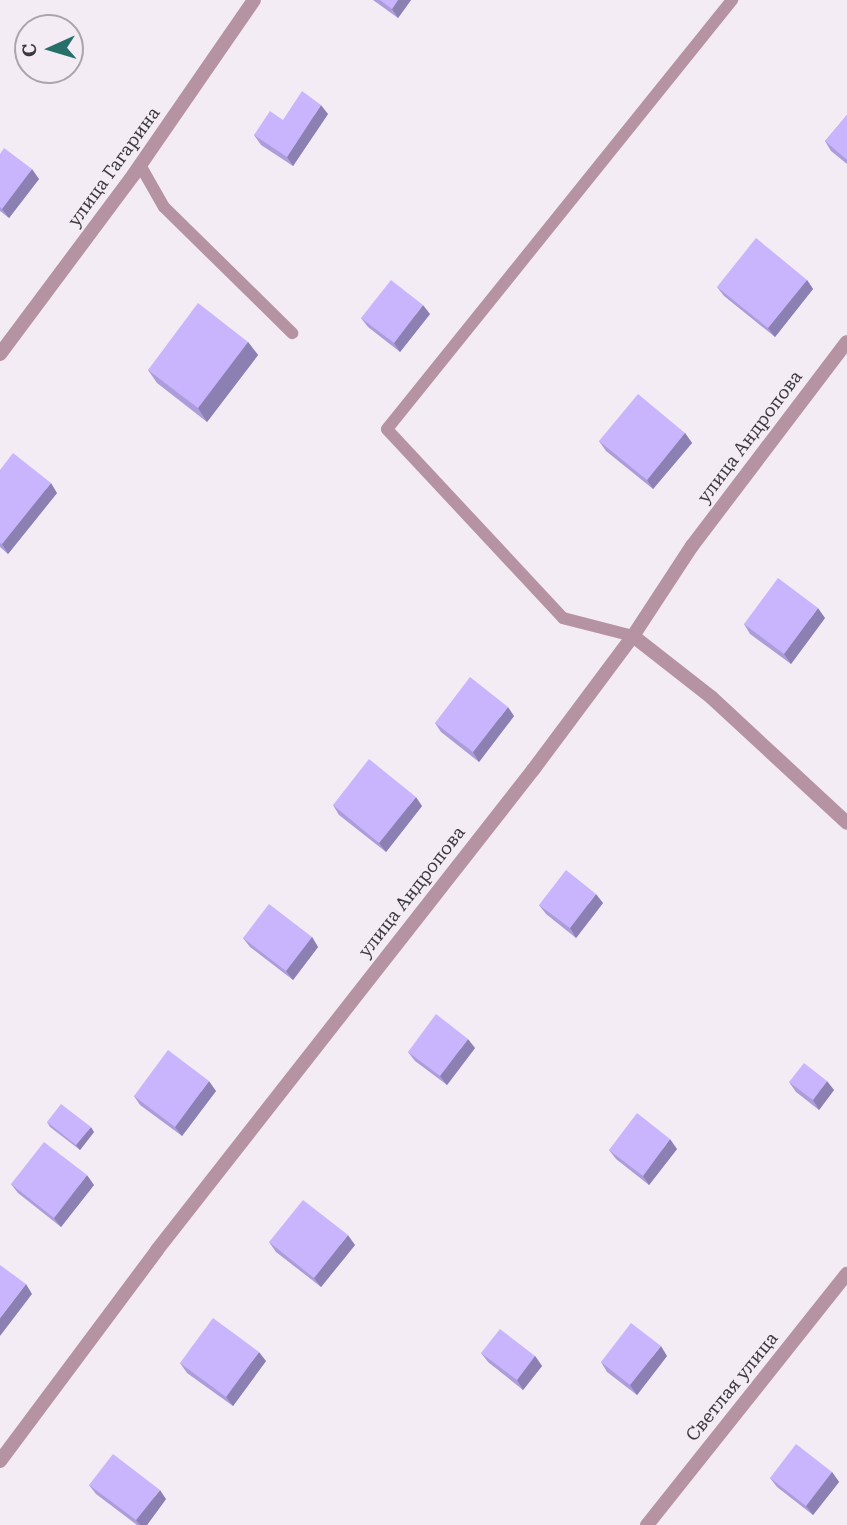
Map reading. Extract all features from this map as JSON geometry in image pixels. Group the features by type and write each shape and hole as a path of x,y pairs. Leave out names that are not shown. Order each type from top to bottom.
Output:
{"street":[{"name":"улица Гагарина","path":"1,351 140,165 254,0"},
{"name":"улица Андропова","path":"0,1461 165,1239 633,636 692,546 847,342"},
{"path":"633,636 710,697 847,823"},
{"name":"Светлая улица","path":"647,1525 847,1274"}],"lane":[{"path":"633,636 563,618 387,429 732,0"},
{"path":"140,165 164,207 292,333"}],"building":[{"path":"380,0 398,0 392,9"},
{"path":"302,91 321,105 287,157 254,135 270,111 283,120"},
{"path":"847,115 847,160 825,141"},
{"path":"4,148 32,169 2,209 0,154"},
{"path":"756,238 807,280 768,328 717,287"},
{"path":"391,280 423,305 394,343 361,318"},
{"path":"198,303 248,342 198,408 148,370"},
{"path":"638,394 685,433 647,480 599,441"},
{"path":"13,453 51,483 2,544 0,470"},
{"path":"778,578 818,608 784,654 744,624"},
{"path":"470,677 508,707 473,752 435,723"},
{"path":"369,759 416,797 379,843 333,805"},
{"path":"566,870 596,894 570,928 539,905"},
{"path":"269,904 312,937 286,971 243,938"},
{"path":"436,1014 468,1039 440,1076 408,1052"},
{"path":"168,1050 209,1081 175,1127 134,1096"},
{"path":"804,1063 827,1081 813,1100 789,1082"},
{"path":"61,1104 91,1127 76,1145 47,1122"},
{"path":"637,1113 670,1139 643,1176 609,1150"},
{"path":"44,1142 87,1175 54,1218 11,1184"},
{"path":"303,1200 348,1235 314,1278 269,1242"},
{"path":"0,1265 26,1284 0,1318"},
{"path":"213,1318 259,1352 226,1397 180,1363"},
{"path":"631,1323 661,1346 630,1385 601,1362"},
{"path":"500,1329 535,1356 517,1380 481,1353"},
{"path":"796,1444 832,1472 806,1506 770,1478"},
{"path":"113,1454 160,1490 136,1520 89,1485"}]}
